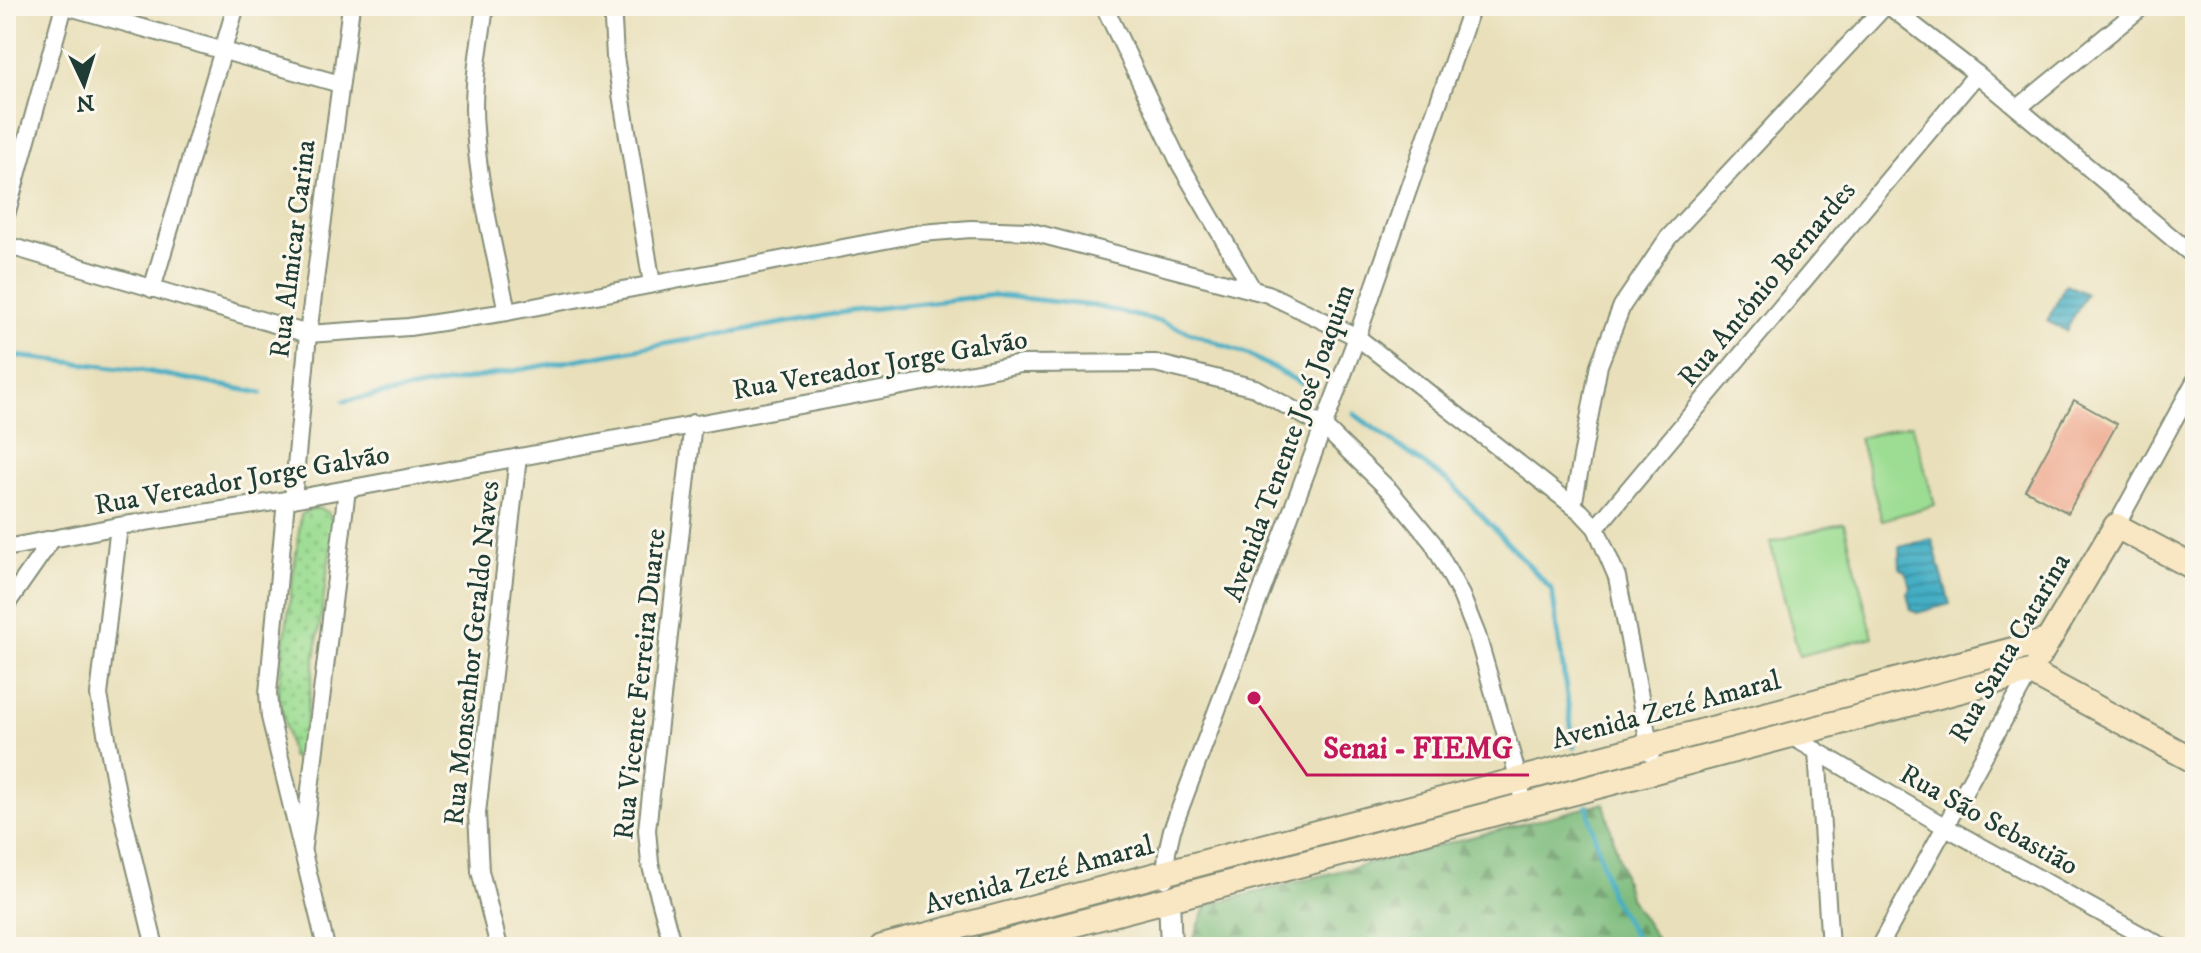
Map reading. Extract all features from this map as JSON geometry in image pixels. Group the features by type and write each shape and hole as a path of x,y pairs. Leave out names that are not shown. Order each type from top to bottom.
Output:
{"main road":[{"path":"2116,526 2195,568"},
{"name":"Rua Santa Catarina","path":"2030,672 2116,526"},
{"name":"Avenida Zezé Amaral","path":"882,947 2047,641"},
{"path":"2030,672 2195,761"},
{"name":"Avenida Zezé Amaral","path":"1001,945 1523,804 2030,672"},
{"path":"1001,945 1011,913"}],"street":[{"path":"6,215 65,6 340,84"},
{"path":"152,289 236,6"},
{"name":"Rua Almicar Carina","path":"326,947 275,745 268,693 308,334 351,6"},
{"path":"485,6 474,95 475,130 487,217 507,312"},
{"path":"616,6 613,21 615,57 652,284"},
{"path":"1104,6 1180,164 1253,290"},
{"name":"Avenida Tenente José Joaquim","path":"1169,898 1164,873 1172,830 1357,337 1472,6"},
{"path":"1573,506 1599,365 1622,306 1668,238 1887,6 1977,74 2195,257"},
{"path":"2018,108 2143,6"},
{"name":"Rua Antônio Bernardes","path":"1596,528 1977,74"},
{"path":"6,245 308,334 409,327 507,312 922,233 971,229 1028,231 1268,294 1357,337 1573,506 1596,528 1617,577 1655,771"},
{"name":"Rua Vereador Jorge Galvão","path":"6,548 119,526 289,500 1021,364 1155,363 1255,388 1324,427 1391,492 1433,543 1461,595 1477,635 1519,780 1523,804"},
{"name":"Rua Santa Catarina","path":"2116,526 2195,381"},
{"name":"Rua Vicente Ferreira Duarte","path":"673,947 650,863 647,830 693,423"},
{"name":"Rua Monsenhor Geraldo Naves","path":"499,947 480,871 477,813 518,457"},
{"name":"Rua Almicar Carina","path":"302,856 347,489"},
{"path":"119,526 99,695 117,792 155,947"},
{"path":"6,605 52,539"},
{"name":"Rua Santa Catarina","path":"1879,947 2030,672"},
{"name":"Rua São Sebastião","path":"1791,736 1944,826 2163,947"},
{"path":"1817,751 1832,946"},
{"path":"1169,898 1171,947"}],"green space":[{"path":"1912,424 1935,505 1882,520 1859,438"},
{"path":"317,508 328,512 334,525 301,756 295,759 291,756 278,691 301,515"},
{"path":"1844,523 1873,637 1799,656 1770,542"},
{"path":"1604,803 1629,897 1662,947 1190,947 1207,905"}],"water":[{"path":"2066,284 2086,294 2066,331 2047,321"},
{"path":"1932,539 1950,604 1917,613 1911,610 1907,593 1911,589 1906,572 1900,568 1899,547"}],"building":[{"path":"2074,400 2117,424 2068,513 2025,490"}],"waterway":[{"path":"344,401 851,311 994,295 1094,306 1163,322 1249,355 1301,383"},
{"path":"6,355 140,370 261,393"},
{"path":"1354,414 1453,485 1552,590 1574,747"},
{"path":"1587,806 1610,894 1641,947"}],"place":[{"name":"Senai - FIEMG","path":"1254,698"}]}
